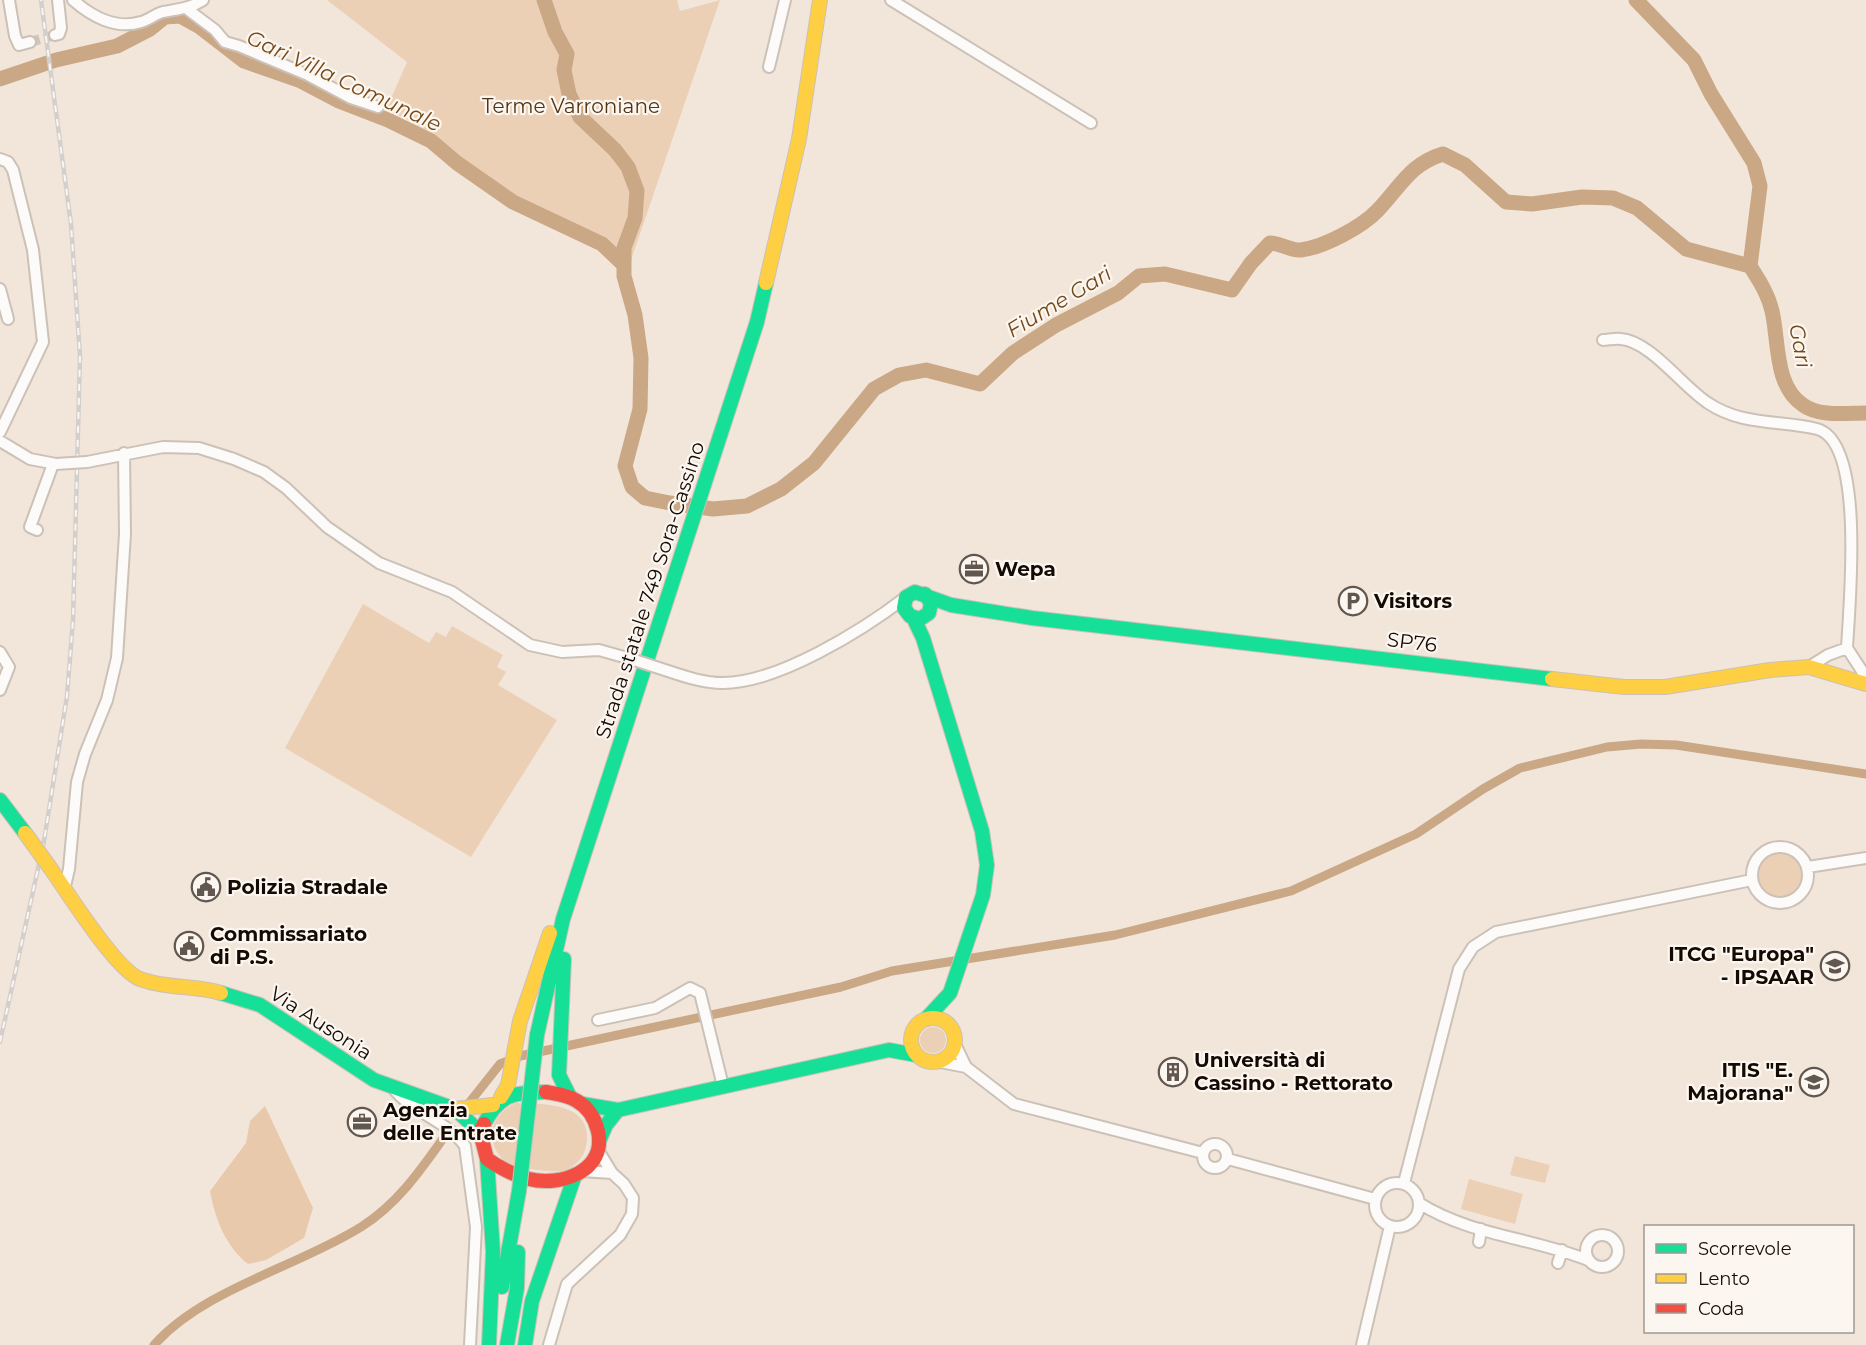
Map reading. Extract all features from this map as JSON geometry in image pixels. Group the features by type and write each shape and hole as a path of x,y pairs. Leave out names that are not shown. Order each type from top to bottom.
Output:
{"main road":[{"name":"Strada statale 749 Sora-Cassino","path":"491,1345 519,1191 537,1035 564,919 711,471 757,322 799,139 820,0"},
{"path":"915,592 926,594 931,603 919,615 904,608 906,597 915,592"},
{"name":"SP76","path":"926,594 951,604 1032,618 1624,687 1665,687 1770,670 1809,667 1866,684"},
{"name":"SP76","path":"919,615 951,604"},
{"path":"497,1101 510,1093 546,1092 618,1110 889,1050 916,1055 927,1062 940,1062 951,1055 955,1044 951,1027 950,993 983,895 987,865 982,831 923,638 919,615"},
{"name":"Via Ausonia","path":"0,800 120,964 137,978 163,986 214,992 260,1005 297,1027 358,1071 393,1088 455,1109 480,1131"},
{"path":"582,860 565,946 559,1075 576,1100 595,1120 599,1146"},
{"path":"491,1345 494,1266 487,1159 480,1131 509,1078 517,1033 554,922 582,860"},
{"path":"889,1050 926,1019 950,993"},
{"path":"926,1019 940,1019 951,1027"},
{"path":"913,1030 910,1043 916,1055"},
{"name":"Via Ausonia","path":"455,1109 497,1101"},
{"path":"487,1159 505,1172 542,1183 566,1180 590,1167 606,1125 618,1110"},
{"path":"525,1345 532,1301 578,1173"},
{"name":"Strada statale 749 Sora-Cassino","path":"507,1345 517,1288 519,1191"},
{"path":"517,1288 519,1345"}],"street":[{"path":"9,0 15,36 19,45 30,42"},
{"path":"55,35 59,34 61,28 58,0"},
{"path":"73,0 104,20 124,26 142,22 161,13 187,9 203,0"},
{"path":"769,67 785,0"},
{"path":"891,0 1091,123"},
{"path":"187,9 215,30 225,42 239,45 308,75 351,98 378,106"},
{"path":"0,159 8,162 13,170 30,239 43,342 0,432"},
{"path":"0,289 8,319"},
{"path":"1603,340 1622,339 1635,344 1722,412 1773,425 1817,429 1831,435 1838,444 1851,490 1851,573 1847,648 1862,671 1866,684"},
{"path":"0,441 30,459 55,464 87,462 163,447 199,448 234,459 264,472 286,488 327,527 379,563 452,592 530,645 562,652 599,650 699,681 724,683 755,679 783,669 887,612 906,597"},
{"path":"64,886 69,869 77,782 85,754 107,700 117,658 125,534 124,453"},
{"path":"37,530 30,527 55,464"},
{"path":"887,612 919,615"},
{"path":"1809,667 1828,655 1847,648"},
{"path":"0,652 9,668 0,690"},
{"path":"1789,848 1797,852 1808,867 1808,885 1796,900 1788,903 1769,902 1761,897 1752,880 1756,861 1770,849 1789,848"},
{"path":"1808,867 1866,858"},
{"path":"1404,1184 1459,969 1473,947 1496,932 1752,880"},
{"path":"598,1020 655,1008 690,988 695,988 701,997 723,1086"},
{"path":"955,1044 966,1067"},
{"path":"940,1062 966,1067 1014,1104 1203,1153"},
{"path":"393,1088 400,1097 458,1136 465,1146 476,1227 470,1345"},
{"path":"1217,1144 1227,1151 1228,1159 1224,1166 1213,1168 1204,1161 1203,1153 1208,1146 1217,1144"},
{"path":"549,1345 567,1284 620,1235 632,1215 633,1198 624,1184 612,1173 599,1146"},
{"path":"1228,1159 1375,1199"},
{"path":"578,1173 612,1173"},
{"path":"1419,1203 1416,1216 1404,1226 1390,1226 1376,1213 1375,1199 1386,1185 1404,1184 1414,1191 1419,1203 1439,1216 1562,1250 1588,1260 1596,1267 1607,1267 1616,1260 1619,1250 1614,1240 1604,1235 1594,1237 1587,1245 1562,1250"},
{"path":"1416,1216 1439,1216"},
{"path":"1362,1345 1390,1226"},
{"path":"1479,1242 1481,1229"},
{"path":"1587,1245 1588,1260"},
{"path":"1558,1263 1562,1250"}],"green space":[{"name":"Terme Varroniane","path":"327,0 677,0 680,11 720,0 629,266 579,228 515,199 409,120 386,110 407,62"},
{"path":"363,604 429,643 436,632 446,637 452,626 503,655 497,667 506,672 498,685 557,720 471,857 285,748"},
{"path":"1781,852 1790,853 1798,858 1803,866 1803,884 1798,892 1790,897 1781,898 1772,897 1764,892 1759,884 1758,875 1759,866 1764,858 1772,853"},
{"path":"933,1027 942,1031 946,1040 942,1049 933,1053 924,1049 920,1040 924,1031"},
{"path":"516,1103 551,1105 573,1112 581,1118 586,1128 587,1140 584,1153 579,1160 563,1171 526,1168 505,1161 494,1145 493,1129 501,1114"},
{"path":"1515,1156 1550,1165 1545,1183 1510,1175"},
{"path":"1469,1179 1523,1194 1515,1224 1461,1209"}],"shaded area":[{"path":"265,1106 313,1208 304,1238 266,1260 248,1264 233,1249 222,1231 210,1191 246,1143 250,1121"}],"waterway":[{"name":"Fiume Gari","path":"544,0 555,32 567,54 564,70 569,94 580,117 615,150 628,167 637,191 635,218 624,248 624,276 635,315 641,358 640,409 625,466 632,487 645,498 713,509 747,506 781,489 814,463 874,389 899,375 926,370 980,384 1013,353 1056,325 1118,293 1139,276 1165,274 1232,290 1251,263 1270,243 1301,250 1320,245 1342,235 1378,210 1414,170 1432,158 1443,154 1465,165 1506,202 1532,204 1582,197 1613,198 1637,208 1686,249 1750,266"},
{"path":"1636,0 1694,60 1711,94 1754,163 1760,186 1750,266"},
{"name":"Gari Villa Comunale","path":"0,79 56,60 117,46 150,29 165,17 180,16 200,27 244,61 301,81 339,101 388,120 431,141 457,163 513,202 602,244 624,265"},
{"name":"Gari","path":"1750,266 1763,287 1770,305 1782,375 1794,397 1803,405 1817,411 1833,414 1866,413"},
{"path":"469,1103 500,1064 520,1056 841,987 892,971 1115,935 1291,891 1416,834 1483,789 1520,768 1607,747 1641,744 1676,745 1866,774"},
{"path":"154,1345 175,1325 198,1309 252,1280 336,1241 374,1218 409,1184 447,1133"}],"tunnel":[{"path":"30,42 55,35"}],"railway":[{"path":"0,1042 44,841 67,696 73,620 80,356 71,224 41,0"}],"traffic: fast":[{"path":"537,1035 563,919 757,322 766,283"},
{"path":"925,594 931,603 929,613 920,619 910,616 904,608 906,597 915,592 951,605 1032,618 1552,679"},
{"path":"913,617 923,638 982,831 987,865 983,895 950,993 926,1019"},
{"path":"0,800 25,833"},
{"path":"564,959 559,1075 570,1097"},
{"path":"221,993 260,1005 374,1080 455,1109 480,1132"},
{"path":"519,1191 537,1035"},
{"path":"582,1104 618,1110 889,1050 916,1055"},
{"path":"484,1124 496,1106 509,1097 517,1094 546,1092"},
{"path":"599,1141 606,1125 618,1110"},
{"path":"487,1159 493,1252 489,1345"},
{"path":"525,1345 532,1301 575,1175"},
{"path":"502,1287 519,1191"},
{"path":"507,1345 517,1288 518,1252"}],"traffic: slow":[{"path":"766,283 799,139 820,0"},
{"path":"1552,679 1624,687 1665,687 1770,670 1809,667 1866,684"},
{"path":"25,833 51,869"},
{"path":"51,869 106,947 130,973 150,982 221,993"},
{"path":"501,1097 508,1085 520,1021 550,933"},
{"path":"933,1018 942,1019 949,1024 954,1031 955,1040 954,1049 949,1056 942,1061 933,1062 924,1061 917,1056 912,1049 911,1040 912,1031 917,1024 924,1019 933,1018"},
{"path":"455,1109 493,1105"}],"traffic: jam":[{"path":"484,1124 480,1132 487,1159 507,1171 542,1181 567,1178 579,1173 589,1166 596,1156 599,1145 595,1122 588,1110 577,1101 546,1092"}],"place":[{"name":"Wepa","path":"974,569"},
{"name":"Visitors","path":"1353,601"},
{"name":"Polizia Stradale","path":"206,887"},
{"name":"Commissariato di P.S.","path":"189,946"},
{"name":"ITCG \"Europa\" - IPSAAR","path":"1835,966"},
{"name":"Università di Cassino - Rettorato","path":"1173,1072"},
{"name":"ITIS \"E. Majorana\"","path":"1814,1082"},
{"name":"Agenzia delle Entrate","path":"362,1122"}]}
